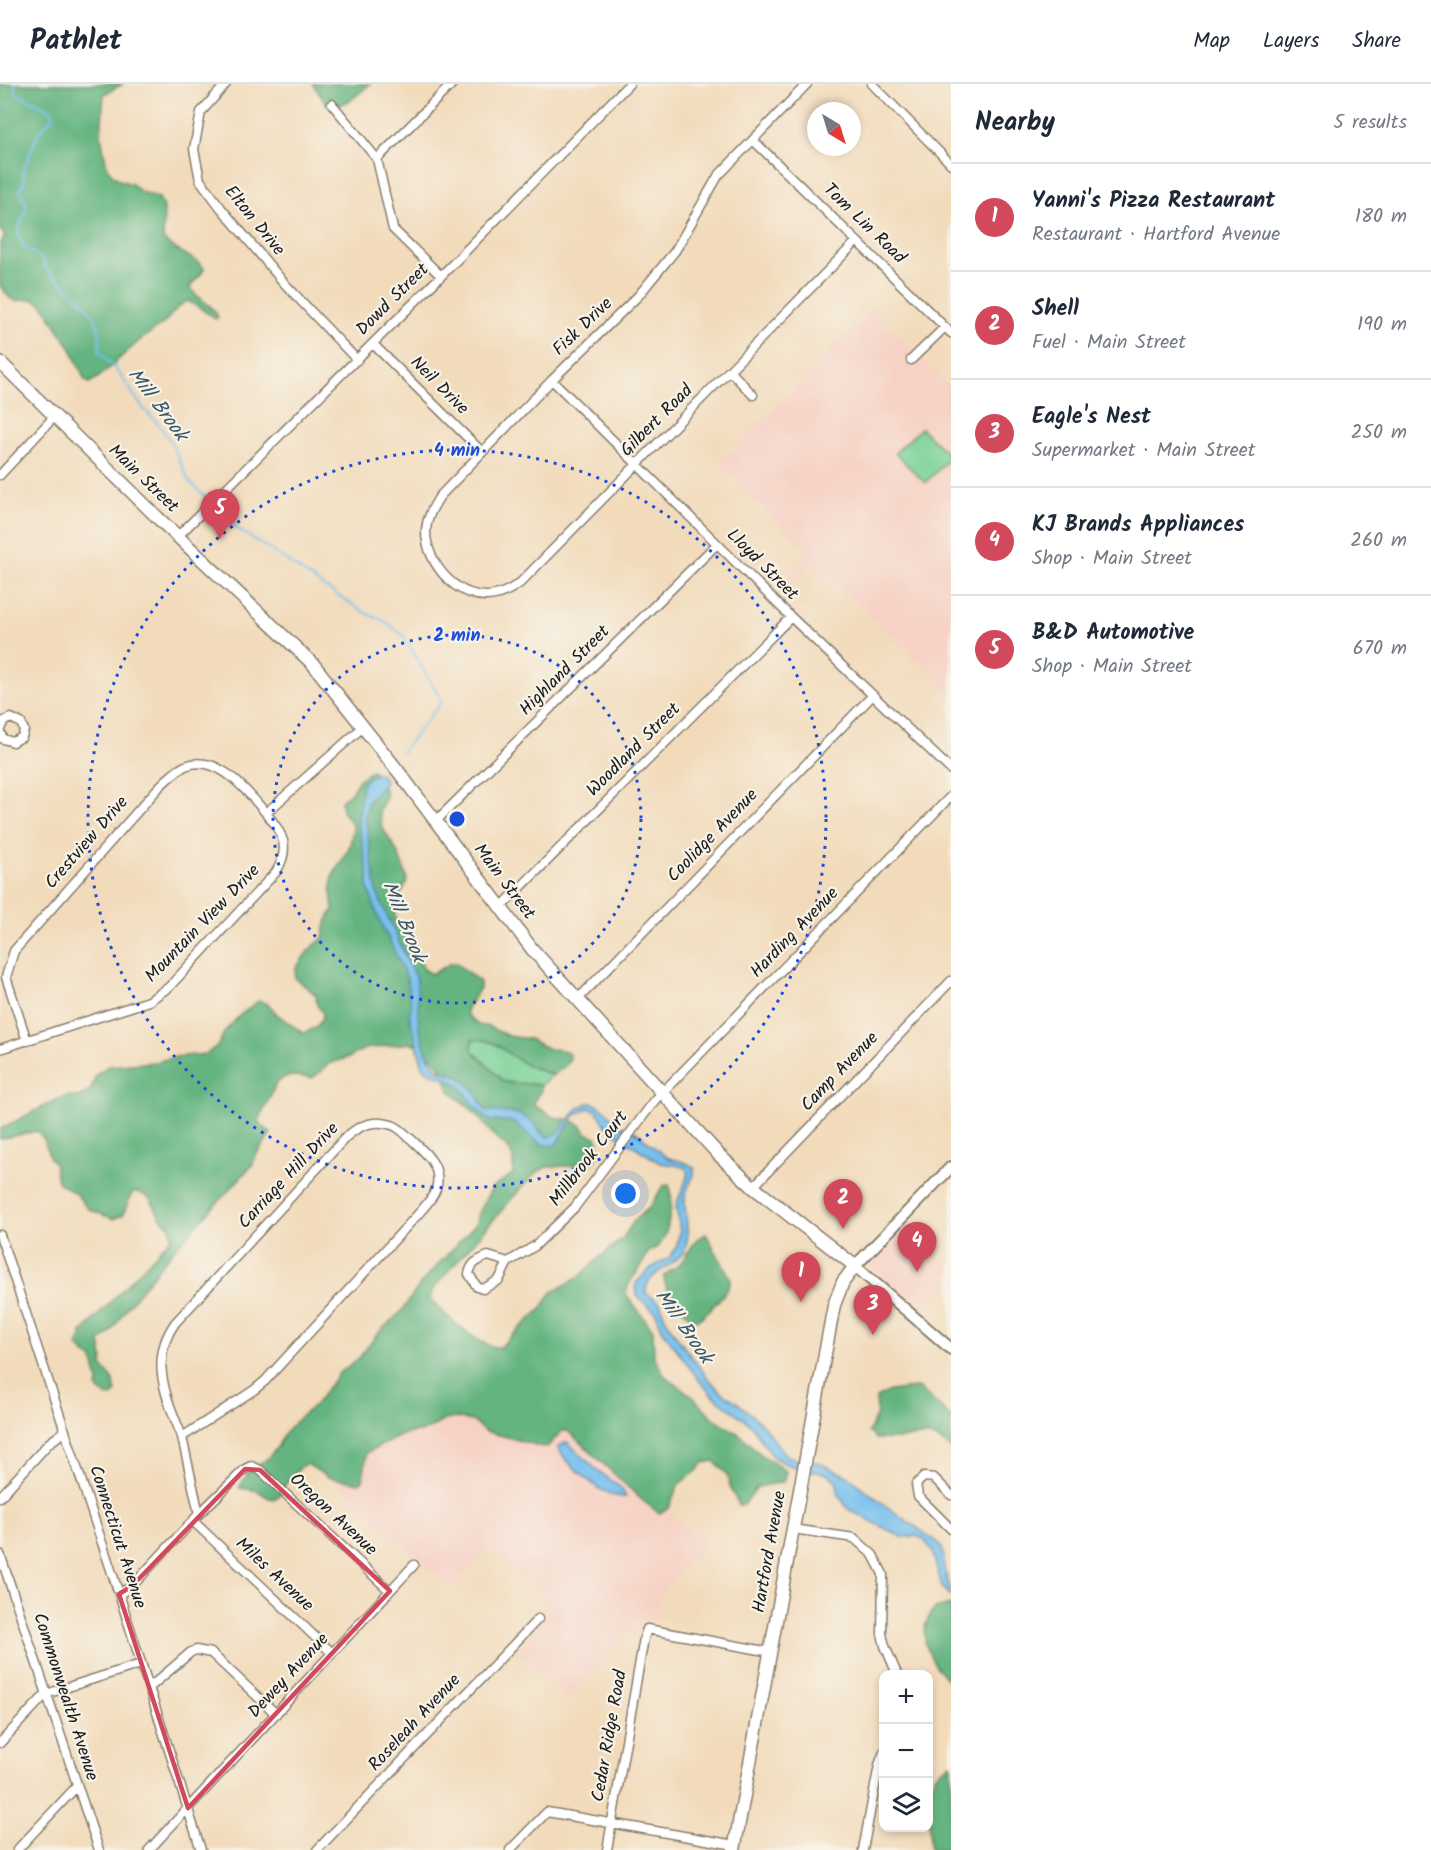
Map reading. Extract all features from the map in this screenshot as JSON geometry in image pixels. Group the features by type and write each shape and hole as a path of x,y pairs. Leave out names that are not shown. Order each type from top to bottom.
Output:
{"main road":[{"name":"Main Street","path":"0,362 177,537 313,664 364,726 532,949 719,1155 753,1187 855,1266"},
{"name":"Hartford Avenue","path":"735,1847 834,1305 843,1282 855,1266"}],"street":[{"name":"Elton Drive","path":"226,84 201,112 194,149 200,180 285,284 357,360"},
{"path":"377,159 452,84"},
{"name":"Dowd Street","path":"177,537 441,276 629,84"},
{"name":"Fisk Drive","path":"465,592 436,566 429,551 426,528 430,512 440,496 659,273 675,251 718,176 807,84"},
{"path":"872,84 951,164"},
{"path":"332,104 377,159 393,229 441,276"},
{"name":"Tom Lin Road","path":"753,140 948,330"},
{"name":"Gilbert Road","path":"465,592 481,596 495,595 520,583 857,241"},
{"path":"911,360 948,330"},
{"name":"Neil Drive","path":"373,344 482,452"},
{"path":"730,371 753,395"},
{"name":"Lloyd Street","path":"552,380 791,617 951,770"},
{"path":"0,475 54,417"},
{"name":"Highland Street","path":"435,822 717,544"},
{"name":"Woodland Street","path":"501,907 791,617"},
{"name":"Coolidge Avenue","path":"577,1000 873,695"},
{"path":"266,813 364,726"},
{"name":"Crestview Drive","path":"27,1041 6,977 14,951 159,786 187,765 203,765 233,776 266,813"},
{"name":"Harding Avenue","path":"662,1093 951,796"},
{"name":"Mountain View Drive","path":"0,1050 149,1001 169,987 276,872 281,863 284,843 280,829 266,813"},
{"name":"Camp Avenue","path":"753,1187 951,981"},
{"name":"Millbrook Court","path":"508,1263 488,1256 476,1261 470,1267 469,1274 477,1287 483,1289 499,1280 508,1263 535,1246 575,1207 662,1093"},
{"name":"Carriage Hill Drive","path":"182,1437 265,1381 432,1198 437,1183 434,1165 429,1156 395,1125 368,1124 356,1128 346,1137 168,1333 161,1354 161,1368 171,1408 182,1437 196,1518"},
{"path":"855,1266 951,1167"},
{"name":"Connecticut Avenue","path":"0,1235 201,1850"},
{"name":"Main Street","path":"855,1266 949,1344"},
{"path":"0,1497 49,1443 64,1432"},
{"name":"Oregon Avenue","path":"196,1518 244,1469 251,1466 260,1470 390,1591"},
{"path":"951,1495 934,1478 924,1477 916,1484 918,1496 951,1529"},
{"path":"119,1594 132,1586 196,1518"},
{"name":"Miles Avenue","path":"196,1518 332,1653"},
{"path":"793,1528 854,1538 873,1555 883,1574 882,1634 895,1670"},
{"name":"Commonwealth Avenue","path":"0,1554 99,1850"},
{"name":"Dewey Avenue","path":"149,1850 414,1565"},
{"name":"Roseleah Avenue","path":"317,1850 538,1619"},
{"name":"Cedar Ridge Road","path":"607,1850 647,1629 771,1652"},
{"path":"149,1688 192,1652 196,1650 211,1653 276,1714"},
{"path":"0,1743 46,1694 141,1664"},
{"path":"863,1850 879,1765"},
{"path":"17,1850 77,1786"},
{"path":"510,1850 547,1812 735,1847"}],"highlighted area":[{"path":"245,1469 260,1470 390,1591 188,1808 119,1594 132,1586"}],"shaded area":[{"path":"872,309 951,387 951,695 865,612 811,564 782,594 776,589 809,554 718,465"},
{"path":"906,1221 951,1267 951,1282 922,1313 874,1271 870,1262"},
{"path":"449,1418 472,1421 485,1431 543,1447 548,1446 562,1430 568,1431 642,1500 665,1511 667,1509 706,1545 661,1594 656,1621 636,1636 625,1634 569,1699 515,1649 553,1608 488,1549 452,1590 330,1477 359,1483 367,1463 367,1452 404,1434 425,1431"}],"green space":[{"path":"0,84 123,84 104,94 101,136 107,168 122,181 159,198 164,207 163,239 203,267 203,272 190,288 213,309 218,317 216,319 187,301 98,378 89,383 85,380 70,347 42,304 32,299 16,301 11,299 0,286 0,242 5,237 0,229"},
{"path":"313,84 370,84 351,100 333,108 325,102"},
{"path":"921,428 951,457 925,483 895,453"},
{"path":"372,770 385,791 386,797 379,811 382,827 398,853 407,877 407,882 394,905 396,921 412,941 424,969 432,974 451,963 456,963 480,982 480,988 466,1010 467,1015 478,1025 489,1027 508,1036 529,1039 549,1049 563,1050 570,1058 566,1065 554,1075 526,1065 486,1040 472,1040 472,1050 504,1082 541,1085 541,1090 534,1101 535,1106 553,1117 571,1120 582,1126 586,1133 596,1137 598,1142 597,1157 590,1165 546,1167 536,1173 434,1288 430,1298 473,1337 483,1343 500,1347 541,1309 552,1292 578,1278 623,1238 634,1221 650,1207 663,1186 669,1185 671,1206 666,1233 660,1244 646,1256 630,1282 626,1294 653,1330 654,1356 664,1375 693,1397 715,1419 742,1436 761,1455 786,1471 783,1482 757,1487 744,1505 739,1505 730,1487 728,1476 714,1461 703,1463 697,1471 679,1484 669,1508 659,1513 568,1431 562,1431 548,1446 543,1447 485,1431 472,1421 455,1418 444,1420 425,1431 404,1434 367,1452 363,1480 359,1483 328,1477 307,1464 302,1466 287,1482 279,1496 274,1499 258,1491 239,1488 249,1471 267,1459 284,1434 314,1406 339,1373 359,1358 378,1333 401,1312 422,1282 475,1225 482,1205 493,1187 513,1174 513,1158 508,1148 496,1138 475,1113 448,1089 442,1069 415,1044 364,1049 350,1057 328,1064 312,1078 285,1077 276,1084 259,1123 271,1133 256,1155 253,1164 170,1254 128,1306 110,1333 100,1342 102,1366 112,1378 116,1391 113,1396 107,1397 97,1388 98,1381 93,1360 77,1346 83,1331 171,1238 171,1229 161,1218 152,1202 146,1196 135,1192 131,1195 123,1215 113,1219 88,1209 76,1194 58,1182 54,1162 50,1159 44,1139 37,1131 0,1139 0,1129 58,1099 68,1096 78,1097 87,1093 96,1075 108,1066 206,1054 218,1045 225,1031 239,1016 258,1001 268,1004 278,1015 303,1033 317,1026 323,1013 317,1005 316,995 295,978 296,968 308,951 323,938 326,923 333,909 332,877 350,846 352,824 342,811 341,801 352,791 360,778"},
{"path":"477,1039 500,1046 530,1066 552,1076 541,1085 504,1082 472,1050 472,1040"},
{"path":"706,1234 731,1279 723,1295 698,1320 687,1314 676,1302 667,1288 664,1276 680,1264 697,1239"},
{"path":"920,1389 951,1417 951,1449 930,1436 876,1439 869,1432 877,1414 876,1398 890,1391"},
{"path":"951,1605 951,1683 937,1668 927,1649 925,1630 927,1620 935,1609"},
{"path":"951,1763 951,1850 930,1850 929,1832 933,1832 933,1780 937,1773"}],"water":[{"path":"380,773 385,779 384,784 368,801 365,816 377,893 417,981 419,1028 427,1053 435,1067 460,1076 475,1091 485,1110 519,1114 533,1122 543,1135 548,1137 558,1133 578,1108 593,1103 603,1108 617,1124 636,1132 665,1156 694,1168 694,1175 685,1198 687,1243 685,1249 676,1260 650,1280 646,1293 660,1303 665,1318 707,1377 722,1393 737,1402 762,1424 783,1452 792,1458 819,1463 847,1476 940,1544 951,1596 942,1587 932,1550 924,1540 917,1536 902,1537 849,1510 839,1496 837,1483 830,1475 788,1465 774,1458 750,1424 712,1395 699,1380 663,1331 655,1312 639,1298 635,1289 636,1283 651,1268 670,1257 676,1248 680,1232 676,1205 687,1178 686,1168 660,1163 608,1129 597,1111 588,1108 575,1115 555,1146 544,1145 516,1124 508,1121 491,1121 486,1118 460,1086 423,1067 409,1015 411,1006 407,979 377,914 368,888 368,873 358,823 362,785 365,780"},
{"path":"567,1442 621,1488 626,1497 607,1493 580,1473 558,1447"}],"waterway":[{"name":"Mill Brook","path":"15,84 17,94 52,110 53,117 39,132 23,170 24,183 19,189 26,211 18,231 23,245 39,257 48,271 77,296 92,313 100,336 99,351 119,373 142,407 160,426 171,442 189,481 239,530 321,585 366,613 384,621 403,635 441,703 401,753"}],"place":[{"name":"B&D Automotive","path":"220,539"},
{"name":"Shell","path":"843,1229"},
{"name":"KJ Brands Appliances","path":"917,1272"},
{"name":"Yanni's Pizza Restaurant","path":"801,1302"},
{"name":"Eagle's Nest","path":"873,1335"}]}
